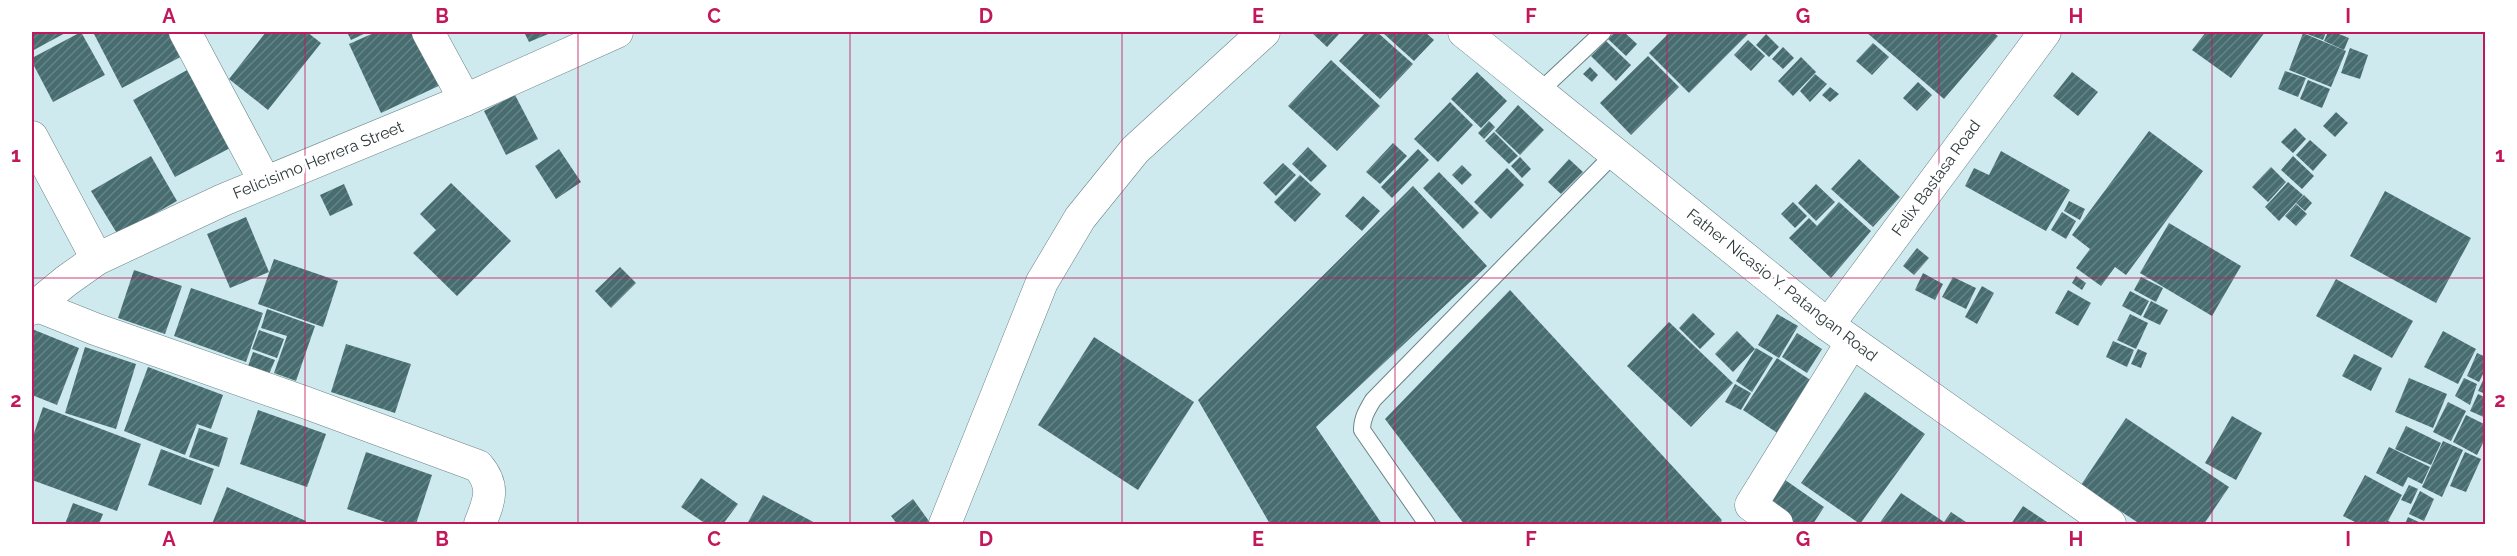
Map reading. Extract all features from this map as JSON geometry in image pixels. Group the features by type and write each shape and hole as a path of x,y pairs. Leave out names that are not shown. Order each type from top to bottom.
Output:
{"street":[{"path":"185,32 265,182"},
{"path":"428,32 465,100"},
{"name":"Felicisimo Herrera Street","path":"33,307 98,259 265,182 465,100 617,32"},
{"path":"945,525 1042,282 1080,218 1135,150 1264,32"},
{"name":"Father Nicasio Y. Patangan Road","path":"1464,32 1840,333 2110,525"},
{"name":"Felix Bastasa Road","path":"1747,515 1840,333 2045,32"},
{"path":"32,137 98,259"},
{"path":"33,307 478,466 488,477 490,492 480,525"},
{"path":"1747,515 1777,525"}],"lane":[{"path":"1540,91 1603,32"},
{"path":"1427,525 1362,430 1362,421 1367,409 1377,395 1615,153"}],"building":[{"path":"32,32 67,32 32,51"},
{"path":"81,32 105,75 53,102 32,58"},
{"path":"98,32 177,32 188,53 122,88 94,34"},
{"path":"266,32 307,32 321,43 268,110 229,79"},
{"path":"347,32 368,32 351,40"},
{"path":"376,32 424,32 447,82 381,113 349,44"},
{"path":"524,32 553,32 529,42"},
{"path":"1311,32 1337,32 1339,34 1327,47"},
{"path":"1366,32 1377,32 1413,64 1380,99 1339,61"},
{"path":"1384,32 1425,32 1434,40 1414,61"},
{"path":"1615,32 1624,32 1637,44 1626,56 1608,39"},
{"path":"1670,32 1750,32 1689,93 1649,53"},
{"path":"1866,32 1992,32 1998,36 1944,99"},
{"path":"2206,32 2265,32 2231,78 2192,50"},
{"path":"2302,32 2326,32 2323,40"},
{"path":"2328,32 2349,38 2344,50 2324,41"},
{"path":"2303,33 2346,51 2331,87 2289,70"},
{"path":"1766,34 1779,47 1769,57 1756,45"},
{"path":"1748,40 1765,56 1751,71 1734,55"},
{"path":"1606,41 1631,65 1616,81 1591,56"},
{"path":"1873,43 1889,57 1872,75 1856,61"},
{"path":"1783,47 1794,58 1783,69 1772,59"},
{"path":"2350,48 2368,55 2360,79 2341,73"},
{"path":"1648,56 1679,87 1631,135 1600,103"},
{"path":"1801,57 1816,72 1793,96 1778,81"},
{"path":"1331,60 1380,106 1337,151 1288,106"},
{"path":"1590,67 1598,75 1592,82 1583,74"},
{"path":"189,69 232,147 175,177 133,100"},
{"path":"2285,71 2306,78 2298,97 2278,89"},
{"path":"1477,72 1507,101 1481,128 1451,99"},
{"path":"2072,72 2098,92 2078,116 2053,96"},
{"path":"1815,74 1827,84 1810,102 1800,91"},
{"path":"2308,80 2330,89 2322,108 2300,99"},
{"path":"1918,82 1932,95 1917,111 1903,98"},
{"path":"1830,87 1839,94 1830,102 1822,95"},
{"path":"515,95 538,139 506,155 484,111"},
{"path":"1450,102 1473,125 1438,162 1414,139"},
{"path":"1518,105 1544,130 1520,155 1495,131"},
{"path":"2336,112 2348,123 2335,137 2323,126"},
{"path":"1489,121 1495,127 1484,139 1478,133"},
{"path":"2295,128 2306,139 2293,153 2281,142"},
{"path":"2149,131 2203,171 2126,275 2115,267 2101,286 2076,268 2090,249 2072,235"},
{"path":"1494,132 1518,156 1509,164 1485,141"},
{"path":"2310,140 2327,155 2313,171 2296,155"},
{"path":"1393,143 1407,156 1380,184 1366,172"},
{"path":"1308,147 1327,166 1311,182 1292,164"},
{"path":"559,149 581,182 556,199 535,166"},
{"path":"1418,149 1429,160 1392,198 1381,187"},
{"path":"2001,151 2070,190 2046,231 1965,186 1974,168 1989,175"},
{"path":"151,156 177,201 118,235 91,191"},
{"path":"2293,156 2314,176 2302,189 2281,170"},
{"path":"1520,157 1531,169 1522,178 1511,166"},
{"path":"1569,159 1583,172 1561,194 1548,182"},
{"path":"1859,159 1900,197 1873,227 1831,189"},
{"path":"1283,163 1296,175 1276,196 1263,183"},
{"path":"1462,165 1472,175 1462,185 1452,175"},
{"path":"2271,167 2286,182 2268,202 2252,187"},
{"path":"1507,168 1524,185 1491,219 1474,202"},
{"path":"1439,172 1479,213 1463,229 1423,188"},
{"path":"1300,175 1321,194 1295,222 1274,202"},
{"path":"2288,182 2303,195 2279,221 2265,207"},
{"path":"451,183 511,241 457,296 413,253 436,230 420,214"},
{"path":"344,184 353,205 330,216 320,195"},
{"path":"1816,184 1835,202 1816,221 1798,203"},
{"path":"1413,186 1487,266 1316,427 1382,524 1270,524 1198,400"},
{"path":"2385,191 2471,238 2436,303 2350,256"},
{"path":"2304,195 2312,203 2305,211 2296,203"},
{"path":"1363,196 1380,211 1362,231 1345,216"},
{"path":"2069,201 2085,209 2080,220 2064,211"},
{"path":"1793,202 1807,216 1795,228 1781,214"},
{"path":"1839,202 1871,231 1831,278 1789,238 1809,218 1817,226"},
{"path":"2296,204 2307,214 2296,226 2285,216"},
{"path":"2062,212 2076,221 2066,239 2051,230"},
{"path":"246,217 269,272 230,288 207,234"},
{"path":"2169,223 2241,266 2212,316 2140,273"},
{"path":"1917,248 1929,258 1914,275 1903,266"},
{"path":"274,259 338,281 323,327 258,304"},
{"path":"620,267 636,283 611,308 595,291"},
{"path":"134,270 182,286 165,334 118,318"},
{"path":"1923,273 1943,284 1935,300 1915,290"},
{"path":"2076,276 2086,283 2082,290 2072,283"},
{"path":"1953,277 1976,288 1966,309 1942,297"},
{"path":"2141,277 2163,288 2156,302 2134,290"},
{"path":"2336,279 2413,321 2392,358 2316,316"},
{"path":"1982,286 1994,293 1977,324 1965,317"},
{"path":"191,288 263,313 246,362 174,336"},
{"path":"1510,290 1722,520 1720,524 1464,524 1385,419"},
{"path":"2068,290 2091,303 2078,326 2055,313"},
{"path":"2130,291 2149,301 2141,316 2122,306"},
{"path":"2151,301 2168,310 2160,325 2143,317"},
{"path":"267,309 315,326 296,381 274,373 287,336 261,328"},
{"path":"1693,313 1715,334 1700,349 1679,328"},
{"path":"1777,314 1798,326 1779,358 1758,345"},
{"path":"2130,314 2148,323 2136,349 2117,340"},
{"path":"1669,322 1733,383 1691,427 1627,366"},
{"path":"32,329 79,348 57,405 32,395"},
{"path":"259,330 284,339 277,358 252,349"},
{"path":"1737,331 1755,349 1733,372 1715,354"},
{"path":"2443,331 2476,349 2458,384 2424,367"},
{"path":"1797,333 1822,349 1807,373 1782,357"},
{"path":"1094,337 1194,402 1138,490 1038,425"},
{"path":"2113,341 2134,350 2127,367 2106,357"},
{"path":"346,344 411,364 395,413 331,392"},
{"path":"85,347 136,364 116,429 65,413"},
{"path":"1756,348 1773,358 1752,392 1736,381"},
{"path":"2138,349 2147,353 2141,368 2131,364"},
{"path":"253,352 275,360 269,374 248,366"},
{"path":"2477,353 2486,357 2486,368 2479,382 2467,376"},
{"path":"2354,354 2382,368 2371,391 2342,376"},
{"path":"1777,358 1815,383 1782,436 1743,410"},
{"path":"148,367 223,395 211,429 197,424 185,455 124,431"},
{"path":"2486,374 2486,394 2478,391"},
{"path":"2409,378 2447,394 2433,428 2395,412"},
{"path":"2464,378 2477,384 2470,405 2455,396"},
{"path":"1735,384 1751,393 1741,410 1725,402"},
{"path":"1865,392 1925,434 1860,524 1801,483"},
{"path":"2478,394 2486,398 2486,418 2470,411"},
{"path":"2448,402 2466,411 2451,441 2433,432"},
{"path":"43,407 141,444 117,511 32,480 32,439"},
{"path":"258,410 326,434 307,487 240,464"},
{"path":"2466,415 2486,425 2486,437 2477,455 2453,442"},
{"path":"2232,416 2262,433 2236,480 2205,463"},
{"path":"2126,418 2229,487 2204,524 2140,524 2081,485"},
{"path":"2406,426 2441,443 2431,465 2395,449"},
{"path":"199,428 228,438 219,467 189,457"},
{"path":"2443,441 2463,450 2442,497 2422,487"},
{"path":"2389,447 2430,467 2422,484 2408,477 2403,487 2376,473"},
{"path":"161,449 214,469 201,505 148,485"},
{"path":"366,452 432,475 416,524 391,524 347,509"},
{"path":"2465,452 2481,459 2466,492 2450,486"},
{"path":"1778,475 1824,507 1813,524 1795,524 1761,501"},
{"path":"2365,475 2402,495 2388,521 2396,524 2359,524 2343,516"},
{"path":"701,478 738,504 723,524 706,524 681,507"},
{"path":"2409,485 2418,489 2411,504 2401,500"},
{"path":"227,487 306,521 305,524 212,524"},
{"path":"2420,491 2434,499 2424,521 2409,514"},
{"path":"1901,493 1944,522 1951,512 1969,524 1879,524"},
{"path":"763,495 817,524 747,524"},
{"path":"913,499 931,524 897,524 891,516"},
{"path":"73,503 103,514 99,524 65,524"},
{"path":"2023,506 2050,524 2011,524"},
{"path":"2408,517 2423,524 2405,524"}]}
